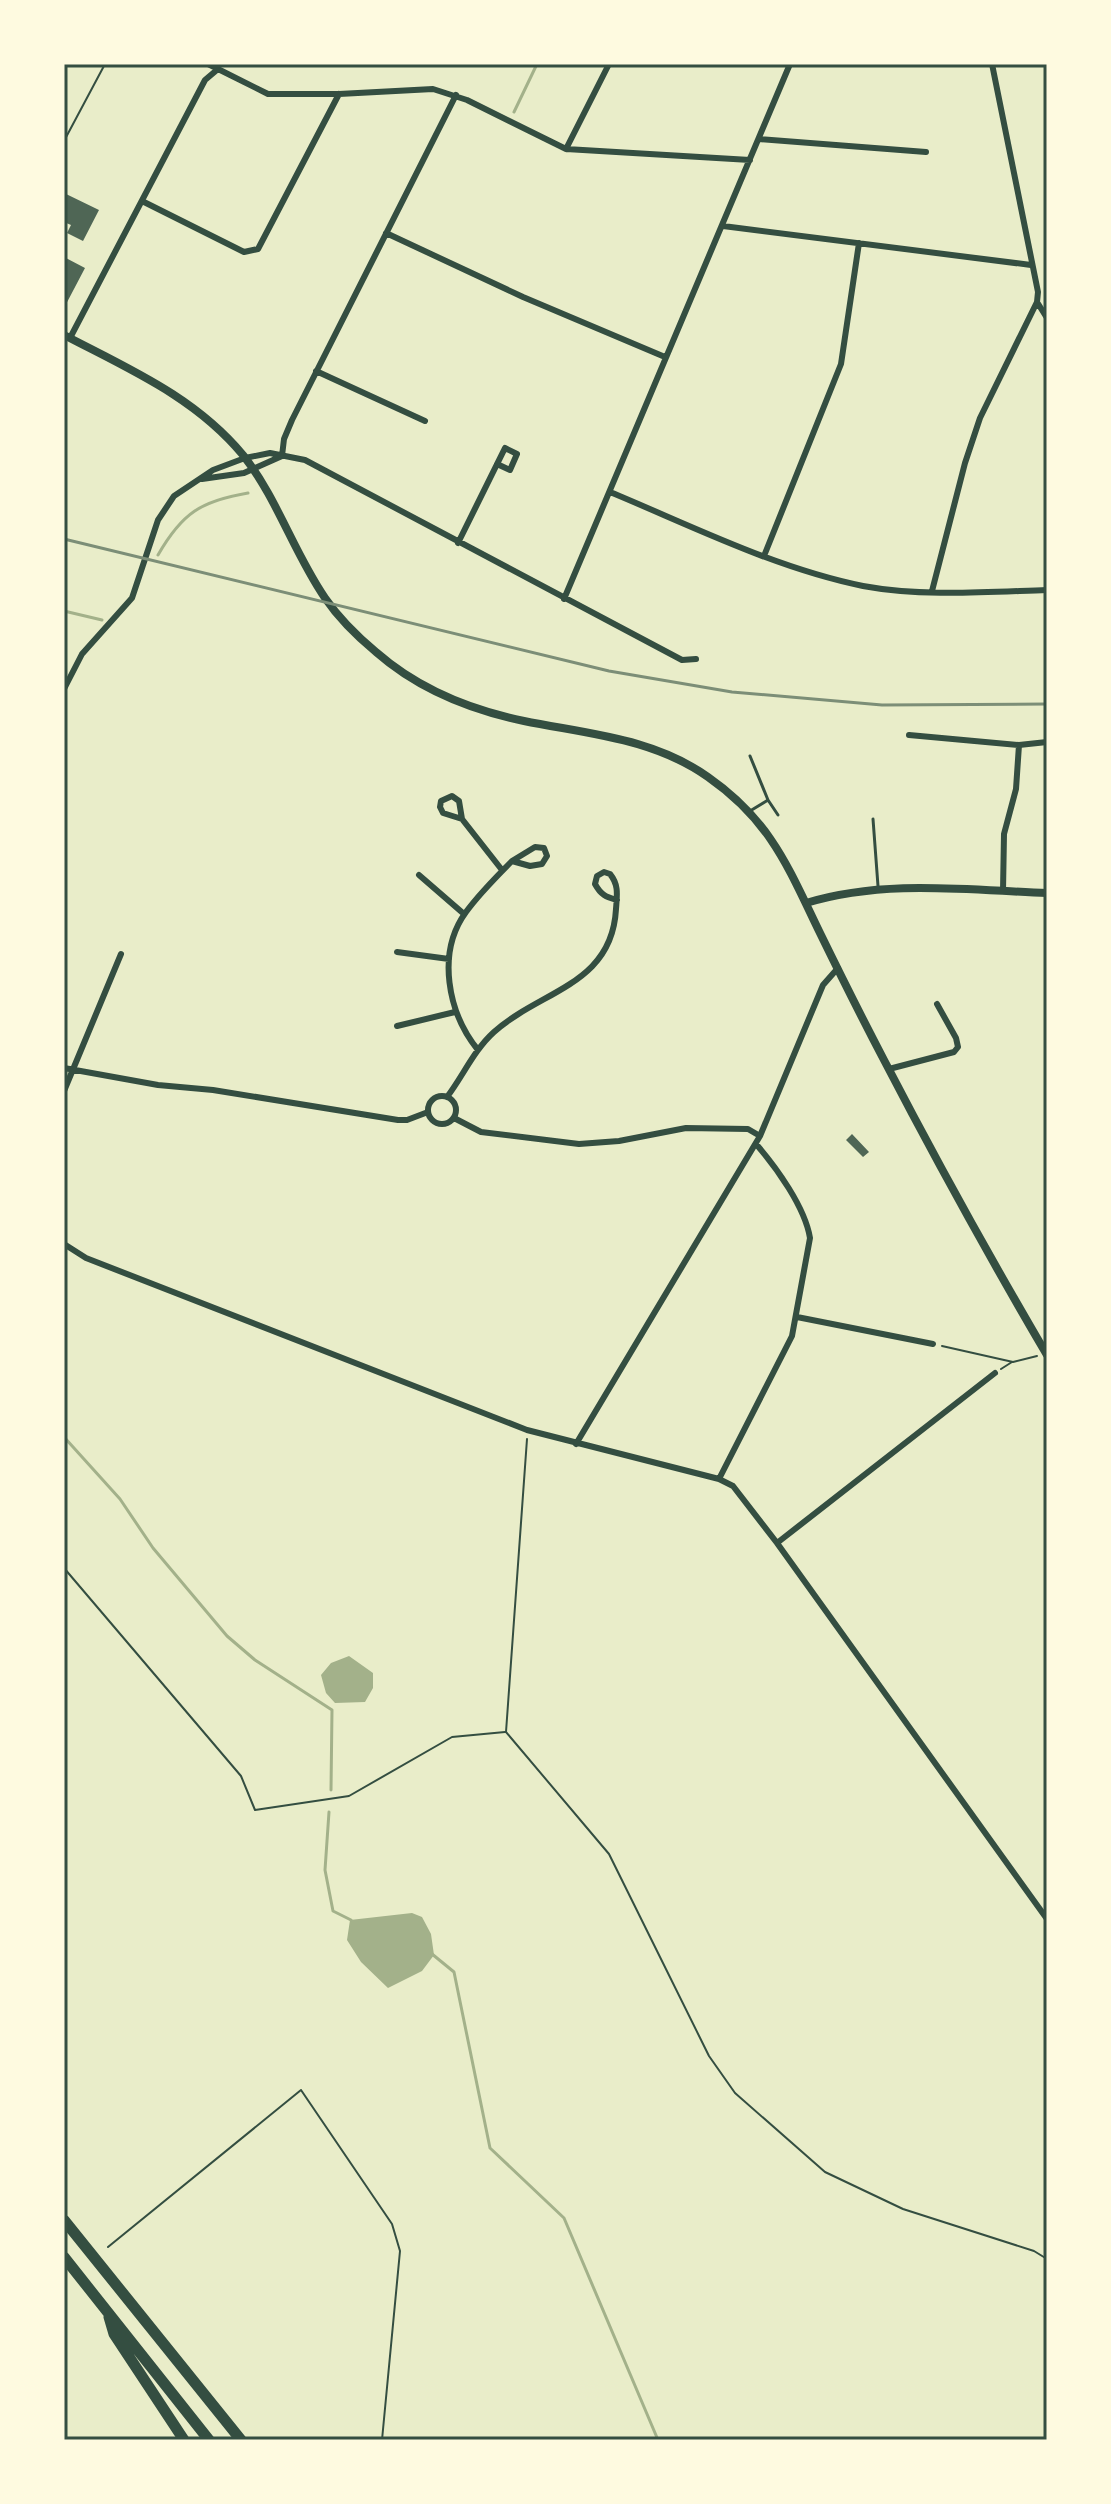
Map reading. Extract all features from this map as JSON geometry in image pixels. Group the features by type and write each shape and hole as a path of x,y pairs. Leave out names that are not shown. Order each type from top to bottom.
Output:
{"highway":[{"path":"64,2220 241,2440"},
{"path":"64,2257 209,2440"},
{"path":"106,2309 114,2334 184,2440"}],"street":[{"path":"208,64 268,94 433,89 456,95 566,149 750,160"},
{"path":"566,149 609,64"},
{"path":"564,599 790,64"},
{"path":"932,591 965,463 980,418 1037,302 1038,292 1027,233 992,64"},
{"path":"218,69 205,80 67,337 165,388 219,429 245,458 325,599 377,653 413,679 481,710 523,721 613,736 653,749 707,776 750,811 778,849 889,1069 1047,1354"},
{"path":"142,201 244,252 258,249 339,94"},
{"path":"282,456 287,431 456,95"},
{"path":"759,139 926,152"},
{"path":"723,226 1031,265"},
{"path":"386,233 523,297 665,357"},
{"path":"764,556 841,364 859,243"},
{"path":"1037,302 1047,318"},
{"path":"316,371 425,421"},
{"path":"64,689 82,654 132,598 164,508 174,496 213,470 270,453 305,460 682,660 696,659"},
{"path":"202,479 252,470 282,456"},
{"path":"458,543 497,464"},
{"path":"610,492 764,556 817,575 866,586 932,591 1047,590"},
{"path":"909,735 1019,745 1047,742"},
{"path":"1003,891 1004,834 1016,789 1019,745"},
{"path":"462,819 502,870"},
{"path":"478,1050 465,1035 455,1012 449,984 449,959 464,914 502,870 512,861 535,847 544,848 547,856 542,864 530,866 512,861"},
{"path":"447,1097 478,1050 494,1032 573,982 600,961 615,927 618,888 610,874 604,872 597,876 595,884 599,891 605,897 617,900"},
{"path":"419,875 464,914"},
{"path":"806,903 879,890 919,887 1047,893"},
{"path":"397,952 449,959"},
{"path":"64,1091 121,954"},
{"path":"576,1444 756,1144 823,985 838,968"},
{"path":"889,1069 954,1052 958,1047 937,1004"},
{"path":"397,1026 455,1012"},
{"path":"64,1068 398,1120 428,1112"},
{"path":"436,1097 447,1097 455,1106 454,1118 439,1124 432,1120 428,1106 436,1097"},
{"path":"454,1118 481,1132 579,1144 619,1141 686,1128 748,1129 760,1136"},
{"path":"719,1479 792,1336 810,1238 808,1223 771,1161 756,1144"},
{"path":"64,1244 86,1258 527,1430 719,1479 733,1486 1047,1919"},
{"path":"797,1317 933,1344"},
{"path":"777,1543 995,1373"}],"lane":[{"path":"750,756 768,800 778,815"},
{"path":"750,811 768,800"},
{"path":"873,819 879,890"}],"path":[{"path":"64,141 105,64"},
{"path":"933,1344 1013,1362"},
{"path":"995,1373 1013,1362 1047,1354"},
{"path":"527,1430 506,1732 609,1854 709,2056 735,2093 825,2172 903,2209 1034,2251 1047,2259"},
{"path":"64,1568 241,1776 255,1810 349,1796 452,1737 506,1732"},
{"path":"108,2247 301,2090 392,2224 400,2251 382,2440"}],"shaded area":[{"path":"349,1656 373,1673 373,1688 365,1702 335,1703 326,1693 321,1675 331,1663"},
{"path":"412,1913 422,1917 431,1934 434,1955 422,1971 388,1988 361,1962 347,1940 350,1920"}],"building":[{"path":"64,193 99,210 83,241 67,233 71,225 64,222"},
{"path":"64,257 85,268 64,308"},
{"path":"852,1134 869,1152 863,1157 846,1140"}],"waterway":[{"path":"514,112 537,64"},
{"path":"158,555 176,529 194,511 217,500 248,493"},
{"path":"64,611 102,620"},
{"path":"64,1437 120,1499 153,1548 227,1636 255,1660 332,1710 331,1790"},
{"path":"329,1812 325,1870 333,1911 351,1920"},
{"path":"432,1954 454,1972 490,2148 564,2218 658,2440"}],"railway":[{"path":"64,539 609,671 732,692 882,705 1047,704"}]}
